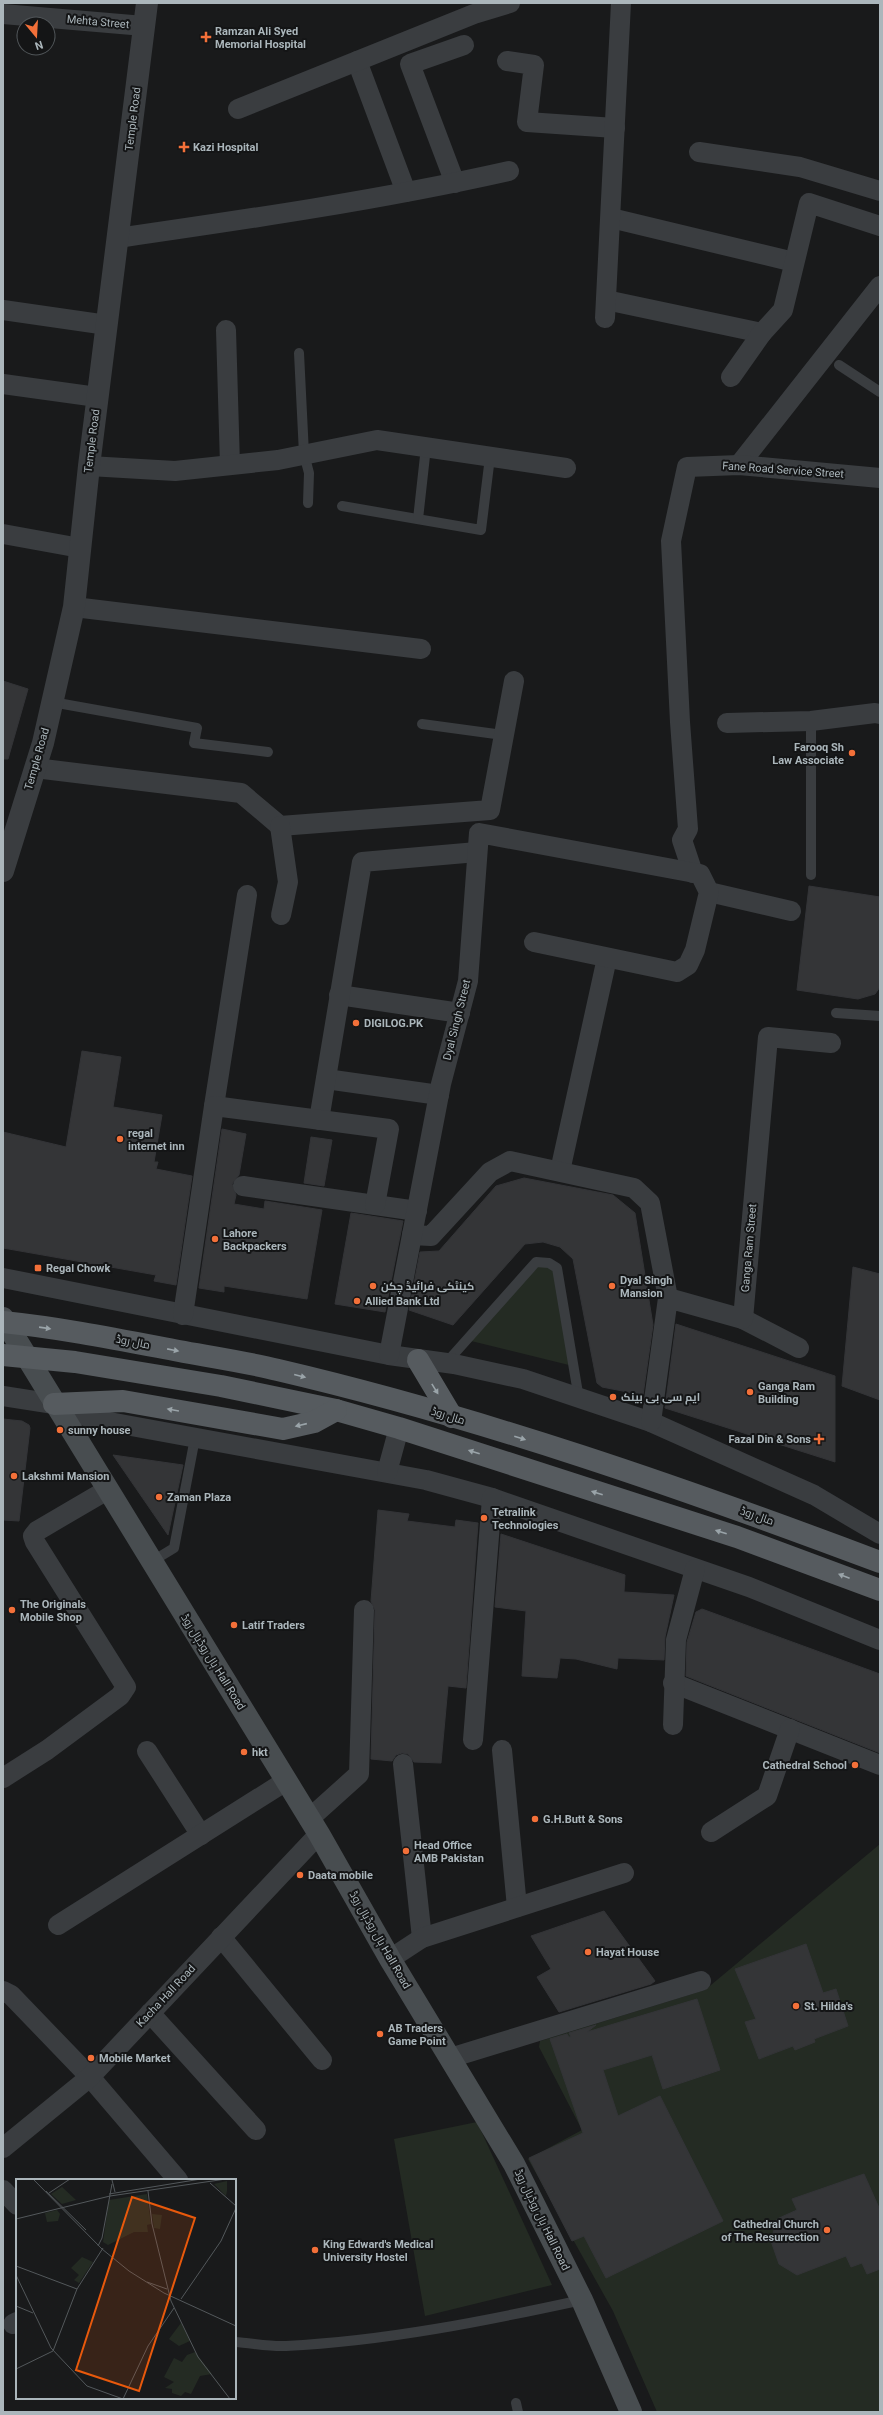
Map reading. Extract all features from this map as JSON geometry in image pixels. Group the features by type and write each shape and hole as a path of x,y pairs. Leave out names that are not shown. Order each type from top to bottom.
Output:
{"main road":[{"name":"ہال روڈہال روڈ Hall Road","path":"4,1321 314,1827 390,1959 514,2164 582,2300 631,2412"},
{"name":"مال روڈ","path":"4,1321 86,1333 276,1369 452,1417 746,1512 880,1562"},
{"path":"3,1355 75,1362 220,1386 336,1410 399,1428 737,1537 880,1590"},
{"path":"418,1360 452,1417"},
{"path":"54,1404 122,1401 283,1429 314,1422 336,1410"}],"street":[{"name":"Temple Road","path":"3,871 35,768 74,607 88,466 147,3"},
{"path":"238,109 474,14 510,3"},
{"path":"621,3 606,309 762,332"},
{"name":"Mehta Street","path":"7,10 144,26"},
{"path":"455,183 410,64 464,45"},
{"path":"357,61 406,192"},
{"path":"508,61 534,64 527,122 615,128"},
{"path":"699,152 800,166 880,191"},
{"path":"118,238 278,214 455,183 509,171"},
{"path":"731,377 762,332 783,310 809,202 880,226"},
{"path":"611,218 794,262"},
{"path":"739,465 880,286"},
{"path":"3,310 107,325"},
{"path":"226,330 230,465"},
{"path":"3,384 97,397"},
{"path":"88,466 175,471 278,460 377,440 566,468"},
{"name":"Fane Road Service Street","path":"696,874 682,840 688,830 680,722 671,541 686,467 739,465 880,478"},
{"path":"3,534 80,548"},
{"path":"74,607 421,649"},
{"path":"280,826 490,810 514,681"},
{"path":"727,723 811,721 875,713 880,714"},
{"path":"35,768 241,793 280,826 288,882 281,915"},
{"name":"Dyal Singh Street","path":"389,1355 439,1095 468,981 476,852 479,833 696,874"},
{"path":"318,1120 362,862 476,852"},
{"path":"696,874 709,892 791,911"},
{"path":"534,942 677,972 688,965 695,950 709,892"},
{"path":"184,1315 214,1106 247,895"},
{"path":"560,1171 607,958"},
{"path":"339,995 460,1014"},
{"name":"Ganga Ram Street","path":"743,1319 768,1037 830,1043"},
{"path":"326,1078 439,1095"},
{"path":"214,1106 389,1129 375,1205"},
{"path":"412,1235 431,1236 490,1172 510,1161 634,1188 650,1203 668,1298 652,1422"},
{"path":"243,1186 417,1211"},
{"path":"3,1278 389,1355 446,1363 523,1379 578,1399 652,1422 814,1495 880,1534"},
{"path":"668,1298 743,1319 799,1348"},
{"path":"3,1396 54,1404 93,1419 426,1480 492,1498 756,1590 880,1640"},
{"path":"387,1472 399,1428"},
{"path":"3,1778 47,1750 120,1696 126,1687 35,1542 33,1536 37,1531 107,1490"},
{"path":"473,1740 492,1498"},
{"path":"673,1725 673,1683 676,1640 695,1569"},
{"name":"Kacha Hall Road","path":"3,2148 90,2076 221,1937 359,1774 364,1610"},
{"path":"673,1683 880,1765"},
{"path":"711,1832 767,1796 790,1729"},
{"path":"502,1750 517,1907"},
{"path":"147,1751 200,1835"},
{"path":"403,1764 422,1938"},
{"path":"58,1925 286,1781"},
{"path":"390,1959 422,1938 624,1873"},
{"path":"221,1937 322,2060"},
{"path":"450,2058 701,1981"},
{"path":"3,1991 11,1996 90,2076 177,2179"},
{"path":"150,2012 256,2130"},
{"path":"3,2190 16,2204"}],"lane":[{"path":"299,353 304,454 309,473 308,503"},
{"path":"839,365 880,392"},
{"path":"418,519 426,447"},
{"path":"342,506 481,530 490,457"},
{"path":"52,702 197,728 194,743 268,752"},
{"path":"811,721 811,875"},
{"path":"422,724 503,735"},
{"path":"836,1013 880,1016"},
{"path":"446,1363 536,1262 549,1263 557,1268 578,1399"},
{"path":"151,1562 174,1548 195,1438"},
{"path":"236,2342 285,2346 400,2335 502,2317 582,2300"}],"shaded area":[{"path":"536,1262 557,1268 573,1366 467,1340"},
{"name":"Cathedral Church of The Resurrection","path":"880,1844 880,2412 657,2412 613,2311 528,2159 582,2130 539,2047 540,2041 705,1990"},
{"path":"477,2122 552,2285 425,2316 394,2139"}],"building":[{"path":"3,681 28,689 8,759 3,759"},
{"path":"809,886 880,897 880,987 875,994 858,999 797,990"},
{"path":"82,1051 121,1057 113,1107 162,1115 154,1162 158,1162 156,1169 192,1176 176,1285 154,1281 156,1275 3,1248 3,1132 66,1147"},
{"path":"222,1129 246,1134 239,1175 232,1184 236,1195 234,1204 264,1209 265,1201 322,1210 307,1299 224,1286 224,1292 199,1288"},
{"path":"311,1137 332,1140 324,1186 304,1183"},
{"name":"Dyal Singh Mansion","path":"524,1178 613,1195 635,1213 653,1325 643,1395 602,1387 597,1383 573,1259 560,1247 543,1242 525,1244 453,1325 409,1310 420,1252 439,1251 496,1186"},
{"path":"351,1213 403,1221 385,1312 335,1304"},
{"path":"853,1267 880,1274 880,1400 842,1386"},
{"name":"Ganga Ram Building","path":"676,1324 835,1376 835,1462 665,1408"},
{"name":"Lakshmi Mansion","path":"3,1419 22,1421 29,1425 30,1428 19,1521 3,1520"},
{"name":"Zaman Plaza","path":"113,1455 183,1465 168,1535"},
{"path":"378,1510 409,1514 407,1521 455,1527 456,1520 478,1523 466,1688 448,1686 441,1763 414,1762 408,1754 402,1753 396,1755 392,1761 371,1759 375,1610 371,1601"},
{"path":"501,1534 625,1575 624,1592 674,1595 665,1637 664,1660 618,1658 617,1669 576,1659 560,1658 557,1678 522,1676 526,1611 495,1607"},
{"path":"702,1609 880,1674 880,1753 686,1676 687,1642 696,1612"},
{"name":"Hayat House","path":"604,1911 655,1981 651,1984 559,2012 537,1977 551,1969 531,1936"},
{"name":"St. Hilda's","path":"806,1944 823,1993 836,1989 848,2026 814,2039 815,2042 795,2050 793,2046 759,2059 745,2022 756,2019 735,1969"},
{"path":"697,1999 720,2070 663,2089 652,2055 603,2070 618,2116 660,2096 723,2221 606,2278 584,2236 572,2241 529,2158 583,2133 550,2039 567,2034 571,2037 569,2033 596,2025 587,2032"},
{"name":"Cathedral Church of The Resurrection","path":"864,2174 880,2210 880,2269 867,2274 862,2263 851,2267 846,2256 797,2275 779,2264 771,2241 777,2219 797,2210 792,2199"}],"place":[{"name":"Ramzan Ali Syed Memorial Hospital","path":"206,37"},
{"name":"Kazi Hospital","path":"184,147"},
{"name":"Farooq Sh Law Associate","path":"852,753"},
{"name":"DIGILOG.PK","path":"356,1023"},
{"name":"regal internet inn","path":"120,1139"},
{"name":"Lahore Backpackers","path":"215,1239"},
{"name":"Regal Chowk","path":"38,1268"},
{"name":"کینٹکی فرائیڈ چکن","path":"373,1286"},
{"name":"Dyal Singh Mansion","path":"612,1286"},
{"name":"Allied Bank Ltd","path":"357,1301"},
{"name":"Ganga Ram Building","path":"750,1392"},
{"name":"ایم سی بی بینک","path":"613,1397"},
{"name":"sunny house","path":"60,1430"},
{"name":"Fazal Din & Sons","path":"819,1439"},
{"name":"Lakshmi Mansion","path":"14,1476"},
{"name":"Zaman Plaza","path":"159,1497"},
{"name":"Tetralink Technologies","path":"484,1518"},
{"name":"The Originals Mobile Shop","path":"12,1610"},
{"name":"Latif Traders","path":"234,1625"},
{"name":"hkt","path":"244,1752"},
{"name":"Cathedral School","path":"855,1765"},
{"name":"G.H.Butt & Sons","path":"535,1819"},
{"name":"Head Office AMB Pakistan","path":"406,1851"},
{"name":"Daata mobile","path":"300,1875"},
{"name":"Hayat House","path":"588,1952"},
{"name":"St. Hilda's","path":"796,2006"},
{"name":"AB Traders Game Point","path":"380,2034"},
{"name":"Mobile Market","path":"91,2058"},
{"name":"Cathedral Church of The Resurrection","path":"827,2230"},
{"name":"King Edward's Medical University Hostel","path":"315,2250"}]}
